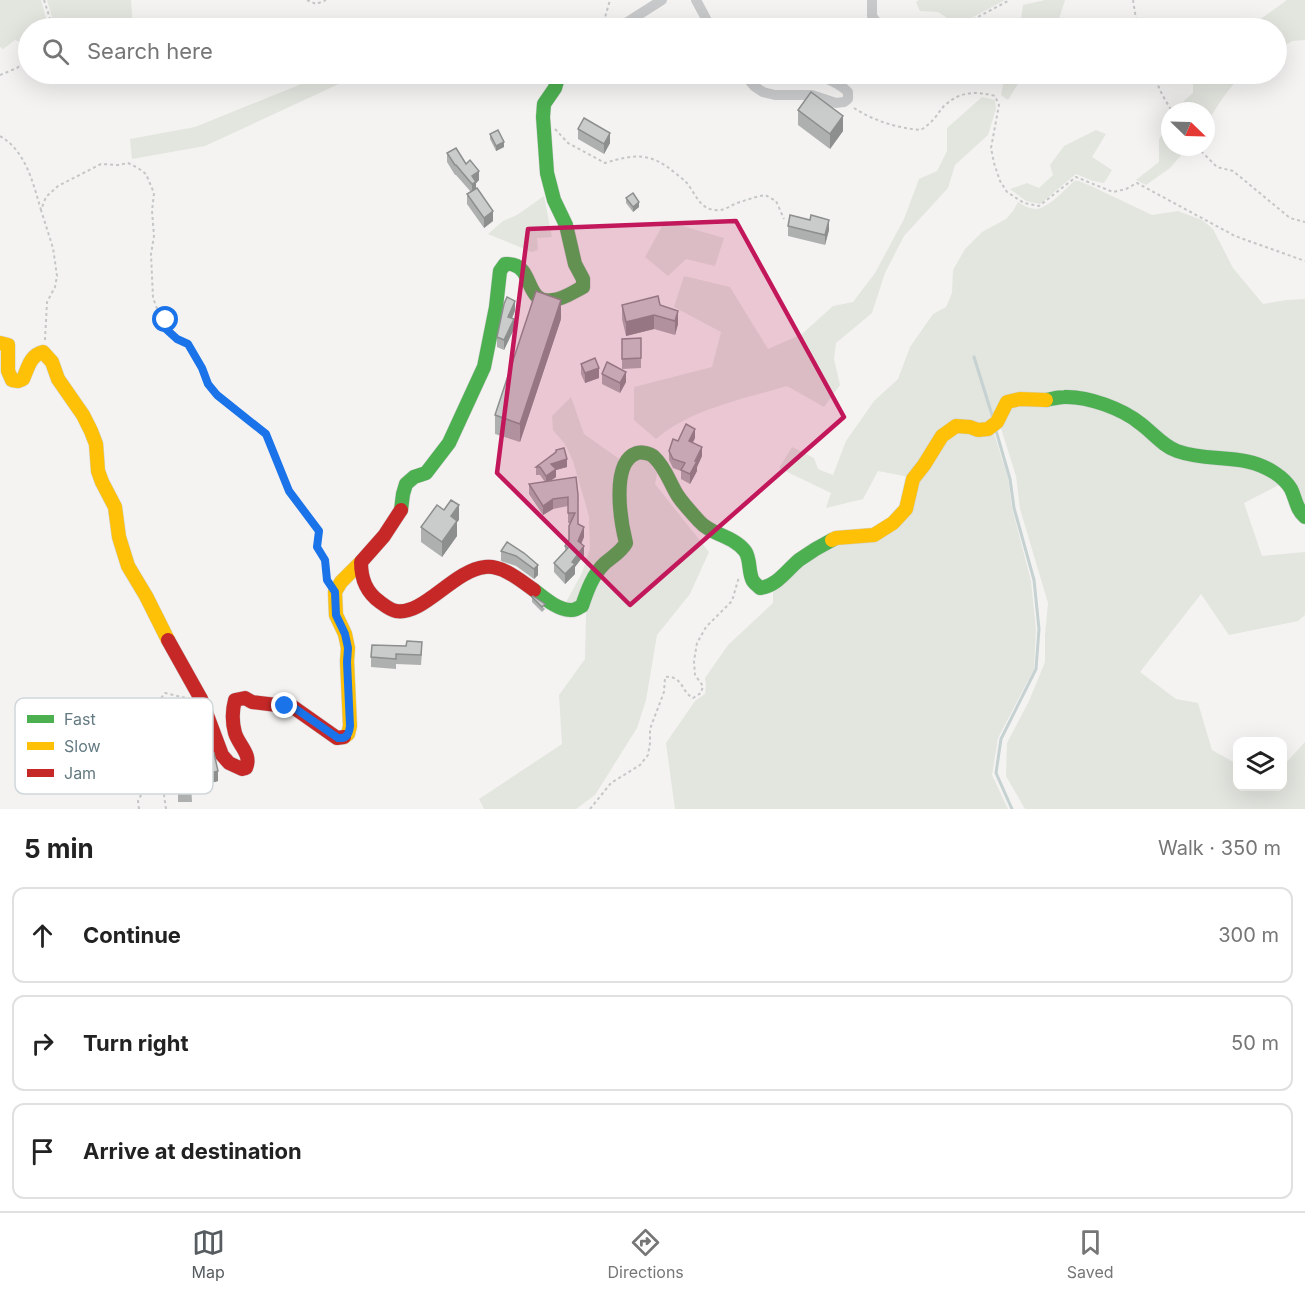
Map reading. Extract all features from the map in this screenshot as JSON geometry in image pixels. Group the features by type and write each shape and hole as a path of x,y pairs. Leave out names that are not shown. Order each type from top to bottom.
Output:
{"street":[{"path":"634,18 662,0"},
{"path":"696,0 706,18"},
{"path":"872,0 874,18"},
{"path":"213,729 222,755 229,763 242,769 249,764 249,757 237,740 234,731 233,705 235,700 241,698 252,702 293,707 338,738 346,737 349,732 348,648 345,634 336,615 335,592 349,573 384,536 400,511 406,484 414,477 426,473 449,443 484,367 496,307 500,271 506,264 512,263 518,266 524,272 532,292 538,299 546,302 583,287 583,279 575,264 566,225 547,174 544,104 556,84"},
{"path":"752,84 763,92 775,95 812,95 836,103 848,99 848,92 839,84"},
{"path":"0,343 8,345 7,367 8,375 12,380 23,379 33,357 37,352 43,352 52,362 58,379 91,431 96,444 98,471 116,507 119,537 128,566 147,596 200,698"},
{"path":"361,562 365,585 372,596 396,611 411,610 460,576 474,569 488,566 512,573 550,602 572,610 582,606 596,575 606,563 623,550 626,543 621,522 621,481 624,466 631,456 640,452 652,455 661,465 678,496 701,524 741,546 747,553 753,581 760,588 767,587 816,548 836,538 874,535 893,523 906,509 914,479 942,436 956,426 978,430 988,429 997,422 1007,402 1016,399 1045,400 1065,397 1086,400 1125,413 1173,450 1191,456 1241,459 1260,464 1275,473 1289,486 1299,513 1305,517"}],"path":[{"path":"44,0 50,18"},
{"path":"306,0 316,4 326,0"},
{"path":"605,18 610,0"},
{"path":"1133,0 1136,18"},
{"path":"976,18 1008,1"},
{"path":"0,75 18,67"},
{"path":"1158,84 1167,102"},
{"path":"844,102 864,115 888,124 903,129 921,130 956,97 969,92 995,96 999,105 991,148 994,163 1000,181 1007,192 1024,203 1039,206 1076,177 1113,192 1137,183 1227,232 1305,261"},
{"path":"543,117 568,143 605,163 625,157 648,157 665,164 687,182 703,206 713,210 723,210 765,195 776,201 784,219"},
{"path":"0,136 18,150 32,180 53,248 57,276 55,287 47,302 43,352"},
{"path":"1206,156 1217,167 1233,171 1290,218 1305,222"},
{"path":"41,210 46,197 58,186 100,164 128,163 146,174 154,193 152,212 154,236 151,254 153,298 158,311 166,320 166,329 177,339 188,344 208,384 217,395 266,434 289,491 319,531 317,547 325,560 327,580 335,592"},
{"path":"590,809 611,783 640,765 648,755 650,729 664,692 665,677 670,676 678,680 688,695 693,698 701,693 703,686 694,675 697,643 706,627 732,601 738,579 749,567"},
{"path":"161,698 165,693 186,698"},
{"path":"139,809 138,801 142,794"},
{"path":"165,794 166,809"}],"highlighted area":[{"path":"736,221 844,417 630,605 497,473 528,229"}],"shaded area":[{"path":"0,0 41,0 46,18 18,18 18,41 15,40 3,49 0,47"},
{"path":"47,0 131,0 132,18 52,18"},
{"path":"919,0 1005,0 971,18 947,18 938,12 920,11 916,2"},
{"path":"1045,0 1065,0 1059,18 1021,18 1023,5"},
{"path":"1287,0 1305,0 1305,40 1292,41 1287,44 1287,18 1262,18"},
{"path":"301,84 339,84 205,146 132,159 130,139 195,127"},
{"path":"1003,84 1018,84 1008,100 1001,95"},
{"path":"1193,84 1233,84 1215,110 1215,102 1183,102 1193,93"},
{"path":"982,97 995,100 996,109 988,135 955,165 948,188 904,236 885,273 872,313 836,343 834,359 840,385 824,407 787,386 701,412 656,439 634,420 634,387 712,367 721,332 674,307 684,276 730,287 768,349 802,334 833,306 853,302 875,273 904,219 919,179 937,171 947,151 947,128"},
{"path":"1096,130 1106,134 1092,157 1112,170 1104,183 1076,174 1040,204 1026,201 1010,189 1027,183 1039,188 1053,175 1050,165 1064,146"},
{"path":"1161,136 1161,156 1180,156 1170,168 1146,185 1136,180 1159,162"},
{"path":"1074,181 1091,186 1152,215 1178,211 1202,220 1213,229 1233,268 1263,304 1305,299 1305,509 1282,471 1182,449 1142,415 1129,409 1028,393 990,421 981,423 960,421 909,477 878,471 863,499 826,508 831,493 779,468 792,447 814,458 818,469 833,475 846,441 874,401 898,379 910,347 933,314 946,307 952,293 953,270 965,249 982,232 1006,219 1018,202 1026,207 1040,208 1056,198"},
{"path":"544,196 552,237 537,238 538,250 532,252 488,234 503,221 517,215"},
{"path":"665,221 724,238 715,266 686,259 668,276 645,257"},
{"path":"571,397 584,434 622,461 622,544 578,603 565,604 582,573 590,549 589,516 573,461 565,444 553,430 552,416"},
{"path":"1065,401 1104,407 1156,441 1261,468 1281,484 1244,503 1262,556 1305,552 1305,615 1298,621 1229,635 1201,594 1140,672 1176,699 1198,703 1212,750 1233,762 1233,791 1287,791 1287,762 1305,742 1305,809 1025,809 1006,776 1007,743 1029,701 1045,662 1048,603 1020,509 1016,476 1000,425 1009,406"},
{"path":"957,430 993,430 1008,478 1012,508 1031,581 1036,629 1034,669 998,738 992,775 1008,809 675,809 666,743 695,701 705,694 705,678 728,645 773,603 773,589 820,549 896,523 917,480 935,452"},
{"path":"636,460 647,460 658,468 655,484 709,552 690,594 657,635 646,700 637,728 595,795 576,809 484,809 479,799 562,744 559,695 585,659 586,612 590,595 605,571 622,558 623,492 630,466"}],"building":[{"path":"811,92 843,116 830,134 798,110"},
{"path":"584,118 610,133 604,144 578,129"},
{"path":"498,130 504,142 496,146 490,134"},
{"path":"456,148 466,164 470,160 479,171 472,176 476,182 472,184 447,153"},
{"path":"477,188 493,211 484,218 467,194"},
{"path":"633,193 639,202 633,207 626,198"},
{"path":"790,215 810,220 811,215 829,220 825,235 788,226"},
{"path":"536,291 561,300 520,424 495,415"},
{"path":"658,296 660,305 678,311 675,321 654,315 626,322 622,305"},
{"path":"507,297 515,301 508,317 514,319 504,340 497,337"},
{"path":"641,338 641,358 622,359 622,339"},
{"path":"595,358 599,368 585,373 581,364"},
{"path":"607,362 626,372 620,383 602,374"},
{"path":"686,424 695,429 689,441 702,447 690,474 681,470 685,463 673,459 669,451 673,439 678,441"},
{"path":"564,448 567,459 551,464 556,469 546,476 540,467 536,467 556,450"},
{"path":"576,477 578,524 584,527 578,541 584,546 572,562 575,564 565,574 554,563 568,548 565,546 569,540 569,526 575,513 568,513 568,497 553,499 543,506 529,484"},
{"path":"451,500 459,505 451,516 457,521 442,542 421,527 437,505 444,510"},
{"path":"507,542 538,565 534,569 516,556 501,551"},
{"path":"533,596 545,604 542,607"},
{"path":"407,641 422,642 421,655 396,654 396,659 371,657 372,645 406,646"},
{"path":"213,753 218,771 213,772"}],"waterway":[{"path":"974,357 993,418"},
{"path":"995,427 1034,580 1039,629 1036,669 1001,739 996,773 1012,809"}],"traffic: fast":[{"path":"401,510 406,484 414,477 426,473 449,443 484,367 496,307 500,271 505,264 520,268 534,292 544,300 561,298 583,287 583,279 575,264 566,225 554,200 547,173 544,104 556,84"},
{"path":"1046,400 1073,397 1094,401 1134,418 1163,443 1177,451 1202,457 1251,462 1263,467 1288,484 1305,517"},
{"path":"534,590 567,610 582,606 597,572 626,543 620,508 620,480 623,468 637,453 650,455 658,461 680,499 704,526 735,542 745,551 751,578 760,588 776,581 799,560 832,540"}],"traffic: slow":[{"path":"0,343 8,345 8,371 12,380 23,379 32,359 43,352 52,362 58,379 83,415 96,444 98,471 115,507 119,537 128,566 168,640"},
{"path":"832,540 874,535 893,523 906,509 913,479 942,436 956,426 978,430 988,429 997,422 1007,402 1020,399 1046,400"},
{"path":"344,737 348,734 350,726 348,648 345,634 336,615 335,592 341,582 361,562"}],"traffic: jam":[{"path":"401,510 384,536 361,562 363,579 368,589 387,607 396,611 406,611 417,607 462,576 485,567 505,571 534,590"},
{"path":"168,640 200,698"},
{"path":"213,731 222,755 229,763 242,769 246,768 247,758 234,729 235,700 245,698 252,702 293,707 337,738 344,737"}],"route":[{"path":"166,320 166,329 177,339 188,344 208,384 217,395 266,434 289,491 319,531 317,547 325,560 327,580 335,592 336,615 345,634 348,648 349,732 346,737 338,738 293,707 285,706"}]}
